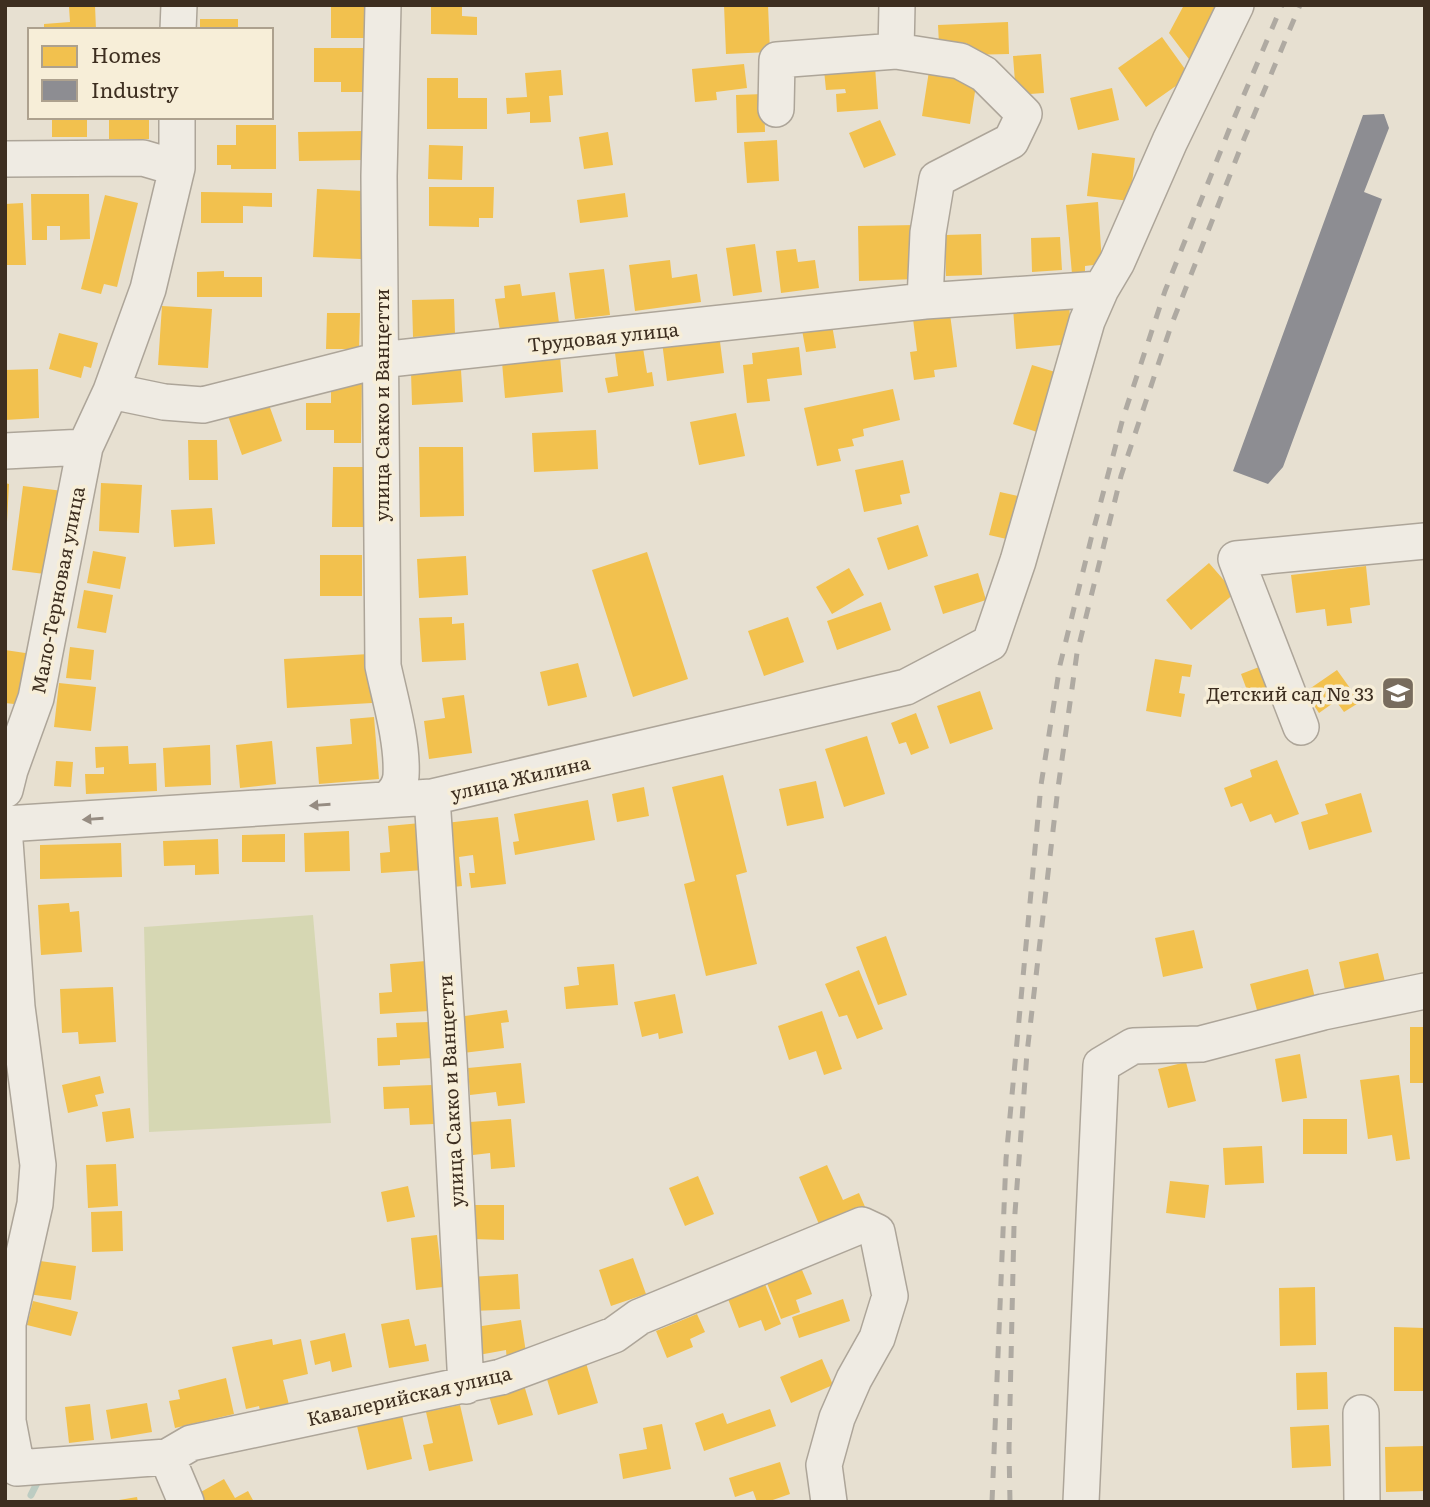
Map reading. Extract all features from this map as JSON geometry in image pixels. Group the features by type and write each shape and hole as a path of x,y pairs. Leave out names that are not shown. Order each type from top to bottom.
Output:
{"street":[{"path":"178,28 179,5"},
{"name":"улица Сакко и Ванцетти","path":"383,5 379,176 383,666 398,742 401,776 398,789 388,799"},
{"path":"896,51 897,5"},
{"name":"улица Жилина","path":"5,824 432,797 906,687 990,643 1000,619 1087,321 1236,5"},
{"path":"776,109 777,60 896,51 960,61 984,74 1024,114 1011,141 937,179 928,233 925,301"},
{"name":"Мало-Терновая улица","path":"7,775 36,698 85,447 111,391 148,289 177,168 177,119"},
{"path":"5,159 143,158 177,168"},
{"name":"Трудовая улица","path":"111,391 164,402 203,405 380,360 925,301 1101,289"},
{"path":"5,451 85,447"},
{"path":"1301,727 1236,559 1425,541"},
{"name":"улица Сакко и Ванцетти","path":"432,797 466,1385"},
{"path":"5,841 17,1007 38,1166 34,1204 7,1326 6,1421"},
{"path":"1081,1502 1101,1065 1133,1046 1201,1044 1323,1012 1425,991"},
{"path":"5,1059 17,1007"},
{"name":"Кавалерийская улица","path":"6,1421 17,1468 167,1457 191,1443 502,1377 614,1335 639,1317 862,1225 877,1232 891,1296 877,1338 854,1379 837,1418 824,1465 829,1502"},
{"path":"1362,1413 1362,1502"},
{"path":"167,1457 186,1502"}],"green space":[{"path":"313,915 331,1123 149,1132 144,927"}],"building: Homes":[{"path":"95,5 96,28 44,28 44,24 70,22 69,7"},
{"path":"331,5 367,5 367,38 331,38"},
{"path":"431,5 462,5 462,16 477,17 477,35 431,34"},
{"path":"724,5 768,5 770,52 726,54"},
{"path":"1184,5 1216,5 1221,8 1192,63 1169,33"},
{"path":"200,19 238,19 238,28 200,28"},
{"path":"1008,22 1009,54 967,55 967,43 939,44 938,25"},
{"path":"1162,37 1190,76 1146,107 1118,68"},
{"path":"314,48 367,48 367,92 341,92 341,82 314,82"},
{"path":"1041,54 1044,93 1016,95 1013,56"},
{"path":"744,64 747,88 716,92 717,100 695,102 692,69"},
{"path":"875,66 878,109 837,112 836,94 846,93 845,89 826,90 824,70"},
{"path":"561,70 563,95 549,96 551,122 530,123 530,112 507,114 506,98 527,97 525,73"},
{"path":"929,71 977,79 970,124 922,116"},
{"path":"427,78 458,78 458,98 487,98 487,129 427,129"},
{"path":"1112,88 1119,120 1078,130 1070,98"},
{"path":"764,94 765,132 737,133 736,95"},
{"path":"52,119 87,119 87,137 52,137"},
{"path":"109,119 149,119 149,139 109,139"},
{"path":"880,120 896,155 864,168 849,133"},
{"path":"236,125 276,125 276,169 231,169 231,165 217,165 217,145 236,145"},
{"path":"364,131 364,160 299,161 298,132"},
{"path":"608,132 613,165 584,169 579,137"},
{"path":"777,140 779,181 747,183 744,142"},
{"path":"429,145 463,146 462,180 428,179"},
{"path":"1092,153 1135,158 1130,201 1087,196"},
{"path":"429,187 494,187 493,218 479,218 479,227 429,226"},
{"path":"317,189 365,191 361,259 313,257"},
{"path":"201,192 272,193 272,207 243,206 243,223 201,223"},
{"path":"625,193 628,217 580,223 577,200"},
{"path":"31,194 89,194 90,239 60,240 60,226 47,226 47,240 32,240"},
{"path":"105,195 138,203 117,287 104,284 101,294 81,289"},
{"path":"1098,202 1102,264 1085,266 1085,273 1072,274 1066,205"},
{"path":"23,203 26,265 5,265 5,204"},
{"path":"916,225 917,279 859,281 858,226"},
{"path":"981,234 982,275 946,276 945,235"},
{"path":"1060,237 1062,270 1032,272 1031,238"},
{"path":"755,244 762,292 733,296 726,248"},
{"path":"796,249 798,262 815,260 819,288 781,293 776,251"},
{"path":"670,260 672,278 697,274 701,302 635,311 629,265"},
{"path":"604,269 610,315 575,319 569,273"},
{"path":"224,271 224,277 262,277 262,297 197,297 197,272"},
{"path":"520,284 522,296 555,292 559,323 500,331 495,299 505,298 504,286"},
{"path":"454,299 455,334 413,337 412,300"},
{"path":"1069,304 1072,344 1016,349 1013,308"},
{"path":"162,306 212,309 208,368 158,365"},
{"path":"327,313 360,313 359,349 326,349"},
{"path":"950,314 957,367 934,370 935,377 914,380 910,352 917,351 913,319"},
{"path":"832,325 836,348 806,352 802,330"},
{"path":"59,333 98,343 91,368 84,366 81,378 49,369"},
{"path":"719,334 724,373 667,381 662,342"},
{"path":"799,347 802,375 767,379 770,401 747,403 743,365 753,364 752,353"},
{"path":"643,348 647,373 652,372 654,386 608,393 605,378 618,376 615,353"},
{"path":"560,356 563,392 505,398 502,362"},
{"path":"1032,365 1062,374 1043,434 1013,424"},
{"path":"38,369 39,418 5,420 5,370"},
{"path":"461,370 463,402 412,405 411,372"},
{"path":"331,378 362,378 361,443 334,443 334,430 306,430 306,403 331,403"},
{"path":"893,389 900,420 863,429 864,436 852,439 854,446 838,449 841,461 817,466 804,408"},
{"path":"268,402 282,441 242,455 228,416"},
{"path":"736,413 745,456 699,465 690,422"},
{"path":"596,430 598,469 534,472 532,433"},
{"path":"188,440 217,440 218,480 189,480"},
{"path":"419,447 463,447 464,516 420,517"},
{"path":"903,460 910,493 900,495 902,504 864,512 855,470"},
{"path":"333,467 364,467 363,527 332,527"},
{"path":"5,483 9,484 7,522 5,522"},
{"path":"101,483 142,485 139,533 99,531"},
{"path":"23,486 63,491 53,575 12,570"},
{"path":"1000,492 1022,497 1011,540 989,535"},
{"path":"212,508 215,544 174,547 171,510"},
{"path":"918,525 928,556 888,570 877,538"},
{"path":"93,551 126,557 120,589 87,583"},
{"path":"647,552 688,679 633,697 592,570"},
{"path":"320,555 362,555 362,596 320,596"},
{"path":"466,556 468,595 419,598 417,559"},
{"path":"1209,563 1235,593 1191,630 1166,600"},
{"path":"1366,566 1370,605 1350,608 1352,623 1327,626 1325,609 1296,613 1291,575"},
{"path":"849,568 864,595 832,614 816,587"},
{"path":"978,573 986,600 943,614 934,586"},
{"path":"84,590 113,595 106,633 77,628"},
{"path":"881,602 891,630 837,650 827,621"},
{"path":"452,617 452,624 464,623 466,660 422,662 419,618"},
{"path":"788,617 804,662 764,676 748,631"},
{"path":"70,647 94,650 91,680 66,678"},
{"path":"5,650 32,654 23,705 5,703"},
{"path":"369,654 372,703 287,708 284,659"},
{"path":"1155,659 1192,665 1190,677 1182,676 1179,693 1185,694 1181,717 1146,711"},
{"path":"1272,662 1271,693 1251,701 1241,674"},
{"path":"578,663 587,697 548,706 540,672"},
{"path":"1337,670 1360,702 1344,712 1336,701 1319,713 1305,692"},
{"path":"59,683 96,687 91,731 54,727"},
{"path":"980,691 993,729 950,744 937,706"},
{"path":"464,695 472,753 429,759 424,721 445,718 442,698"},
{"path":"916,713 929,748 911,755 906,742 899,744 891,723"},
{"path":"374,717 379,779 319,784 316,747 352,744 350,719"},
{"path":"867,736 885,794 844,807 825,749"},
{"path":"272,741 276,784 240,788 236,745"},
{"path":"210,745 211,785 165,787 163,748"},
{"path":"128,746 129,764 156,763 157,791 86,794 85,774 104,774 104,767 96,768 95,747"},
{"path":"1277,760 1299,814 1275,823 1271,814 1250,822 1242,803 1231,807 1224,788 1252,777 1250,770"},
{"path":"56,761 73,762 71,787 54,786"},
{"path":"723,775 747,872 736,875 757,964 706,976 684,884 695,881 672,787"},
{"path":"816,781 824,818 787,826 779,789"},
{"path":"644,787 649,816 617,822 612,794"},
{"path":"1361,793 1372,832 1309,850 1301,822 1328,814 1325,804"},
{"path":"588,800 595,840 515,855 513,842 519,841 514,814"},
{"path":"498,817 506,884 471,888 469,873 475,873 473,855 459,857 462,886 445,888 437,824"},
{"path":"421,823 424,870 381,873 380,853 390,852 388,826"},
{"path":"349,831 350,871 305,872 304,833"},
{"path":"285,834 285,862 242,862 242,835"},
{"path":"218,839 219,874 195,875 195,865 164,866 163,841"},
{"path":"121,843 122,877 40,879 40,845"},
{"path":"69,903 70,912 79,911 82,952 41,955 38,905"},
{"path":"1194,930 1203,968 1163,977 1155,938"},
{"path":"886,936 907,995 878,1005 856,947"},
{"path":"1378,953 1385,982 1345,990 1339,962"},
{"path":"426,961 429,1011 380,1014 379,993 392,992 390,964"},
{"path":"614,964 618,1005 566,1009 564,987 579,985 577,967"},
{"path":"1308,969 1315,998 1258,1014 1250,984"},
{"path":"859,970 883,1029 857,1039 847,1015 839,1017 825,984"},
{"path":"113,987 116,1042 79,1044 78,1032 62,1033 60,989"},
{"path":"675,994 683,1033 659,1039 658,1033 642,1037 634,1002"},
{"path":"507,1010 509,1022 501,1023 504,1048 463,1053 458,1017"},
{"path":"822,1011 842,1069 824,1075 816,1051 789,1060 778,1026"},
{"path":"430,1022 432,1058 400,1060 400,1065 378,1066 377,1038 397,1037 396,1023"},
{"path":"1410,1027 1425,1027 1425,1083 1410,1083"},
{"path":"1300,1054 1307,1098 1282,1102 1275,1059"},
{"path":"1186,1062 1196,1101 1168,1108 1158,1069"},
{"path":"521,1063 525,1103 498,1106 496,1092 470,1095 468,1068"},
{"path":"1399,1075 1410,1159 1396,1161 1392,1135 1368,1139 1360,1080"},
{"path":"100,1076 104,1093 95,1095 98,1106 68,1113 62,1085"},
{"path":"432,1085 434,1124 410,1125 409,1108 384,1109 383,1087"},
{"path":"130,1108 134,1138 106,1142 102,1112"},
{"path":"511,1119 515,1167 491,1169 490,1153 473,1155 470,1122"},
{"path":"1303,1119 1347,1119 1347,1154 1303,1154"},
{"path":"1262,1146 1264,1183 1225,1185 1223,1148"},
{"path":"116,1164 118,1206 88,1208 86,1165"},
{"path":"827,1165 843,1200 859,1193 866,1209 821,1229 799,1177"},
{"path":"698,1176 714,1214 685,1226 669,1188"},
{"path":"1170,1181 1209,1185 1205,1218 1166,1213"},
{"path":"408,1186 415,1217 387,1222 381,1192"},
{"path":"473,1205 504,1205 504,1240 472,1239"},
{"path":"122,1211 123,1251 92,1252 91,1212"},
{"path":"437,1235 443,1287 416,1290 411,1238"},
{"path":"633,1258 646,1294 611,1306 599,1270"},
{"path":"33,1260 76,1266 71,1300 28,1294"},
{"path":"802,1270 812,1294 796,1300 800,1312 781,1319 767,1283"},
{"path":"518,1274 520,1309 472,1311 470,1277"},
{"path":"765,1284 781,1324 765,1331 761,1320 739,1328 728,1299"},
{"path":"1315,1287 1316,1345 1280,1346 1279,1288"},
{"path":"843,1299 850,1321 799,1338 792,1317"},
{"path":"33,1301 78,1312 71,1336 27,1325"},
{"path":"697,1314 705,1332 690,1339 693,1347 667,1358 656,1331"},
{"path":"409,1319 415,1346 426,1344 429,1361 389,1368 381,1324"},
{"path":"521,1320 527,1359 507,1362 506,1350 473,1356 469,1328"},
{"path":"1394,1327 1425,1328 1425,1391 1394,1391"},
{"path":"345,1333 352,1367 332,1372 330,1361 315,1365 310,1341"},
{"path":"272,1339 273,1345 301,1339 308,1374 283,1380 290,1409 261,1415 259,1406 246,1409 232,1347"},
{"path":"822,1359 833,1385 791,1403 780,1377"},
{"path":"586,1363 598,1403 558,1415 546,1376"},
{"path":"1327,1372 1328,1409 1297,1410 1296,1373"},
{"path":"226,1378 234,1414 175,1428 169,1401 180,1399 178,1390"},
{"path":"524,1385 533,1415 498,1425 489,1396"},
{"path":"147,1403 152,1432 111,1439 106,1410"},
{"path":"90,1404 94,1440 69,1443 65,1407"},
{"path":"460,1405 473,1461 429,1471 423,1445 433,1443 426,1412"},
{"path":"770,1409 776,1426 704,1451 695,1423 723,1413 727,1424"},
{"path":"402,1415 412,1459 367,1470 357,1426"},
{"path":"662,1424 671,1469 623,1479 619,1454 647,1449 643,1428"},
{"path":"1329,1425 1331,1466 1292,1468 1290,1427"},
{"path":"1425,1446 1425,1491 1386,1492 1385,1447"},
{"path":"780,1462 790,1494 767,1502 757,1502 753,1491 735,1497 729,1478"},
{"path":"224,1479 235,1498 248,1491 254,1502 203,1502 199,1493"},
{"path":"137,1497 138,1502 119,1502 119,1500"}],"building: Industry":[{"path":"1384,114 1389,128 1364,192 1382,199 1283,467 1268,484 1233,471 1363,115"}],"waterway":[{"path":"31,1495 42,1478"}],"railway":[{"path":"992,1502 1006,1159 1041,785 1060,665 1123,418 1165,291 1282,5"},
{"path":"1010,1502 1014,1226 1027,1053 1058,788 1077,653 1121,476 1171,326 1300,5"}],"place":[{"name":"Детский сад № 33","path":"1398,693"}]}
